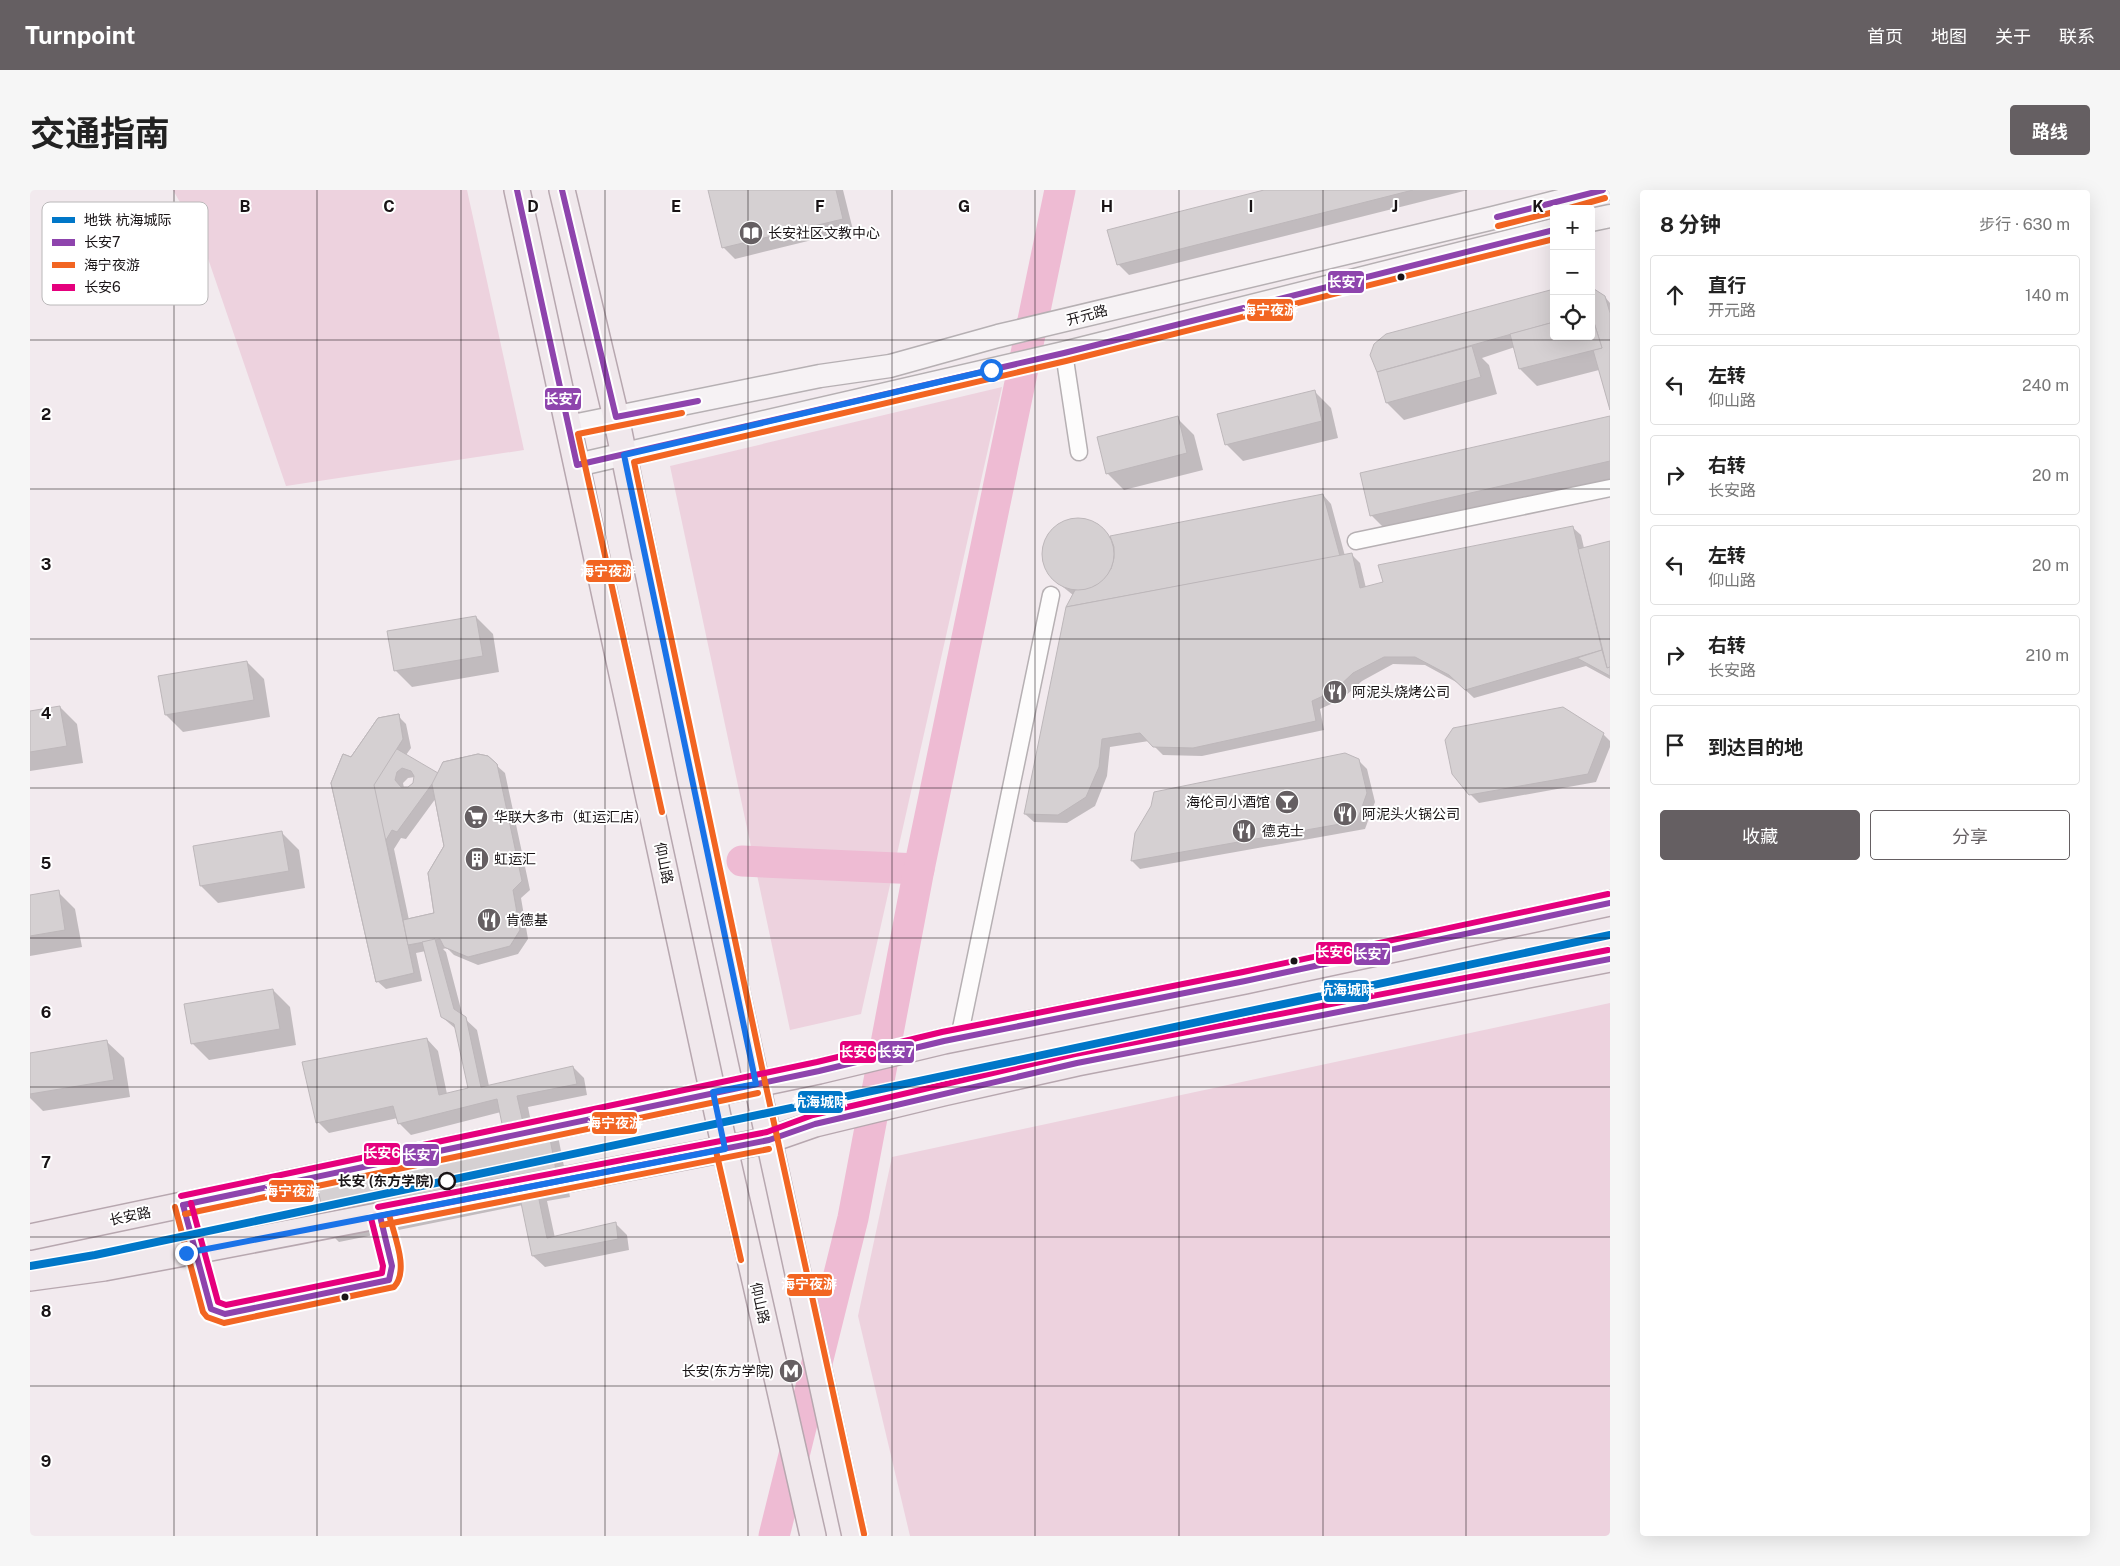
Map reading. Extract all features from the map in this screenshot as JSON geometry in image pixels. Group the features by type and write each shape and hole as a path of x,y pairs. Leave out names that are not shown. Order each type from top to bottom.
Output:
{"main road":[{"name":"仰山路","path":"517,190 725,1149 811,1527"},
{"path":"562,190 616,417 692,786 855,1536"},
{"name":"开元路","path":"568,427 820,376 890,366 998,336 1603,190"},
{"path":"1595,219 1610,216"},
{"path":"577,465 1055,356 1550,231"},
{"name":"长安路","path":"30,1237 819,1071 951,1039 1245,982 1610,903"},
{"path":"30,1278 104,1268 195,1252 725,1149 769,1140 816,1124 943,1092 1077,1063 1610,959"}],"street":[{"path":"1055,356 1079,452"},
{"path":"1356,541 1610,488"},
{"path":"951,1039 1051,595"}],"shaded area":[{"path":"173,190 467,190 524,450 286,486 208,258 208,202 180,202"},
{"path":"1002,387 861,1014 790,1030 670,466"},
{"path":"1610,1003 1610,1536 910,1536 858,1316 892,1157"}],"building":[{"name":"长安社区文教中心","path":"708,190 836,190 843,219 722,248"},
{"path":"1264,190 1413,190 1117,265 1107,230"},
{"path":"1550,290 1550,323 1377,372 1370,355 1374,344 1386,334"},
{"path":"1595,290 1605,296 1610,313 1610,410 1593,350 1602,348 1595,326"},
{"path":"1550,323 1550,340 1595,340 1595,326 1602,348 1519,369 1510,334"},
{"path":"1472,346 1481,377 1386,403 1377,372"},
{"path":"1315,390 1322,421 1225,445 1217,414"},
{"path":"1178,416 1187,453 1106,474 1097,437"},
{"path":"1610,416 1610,461 1370,516 1360,473"},
{"path":"1323,494 1340,556 1066,607 1075,590 1096,585 1111,569 1114,547 1110,536"},
{"path":"1078,518 1098,524 1108,534 1114,554 1108,574 1098,584 1078,590 1058,584 1048,574 1042,554 1048,534 1058,524"},
{"path":"1573,526 1602,650 1465,690 1449,675 1415,657 1384,657 1353,673 1334,691 1312,701 1316,721 1193,748 1153,747 1140,733 1102,739 1099,767 1086,797 1058,815 1024,814 1066,607 1352,553 1360,588 1383,582 1378,565"},
{"path":"1610,541 1610,667 1607,668 1578,549"},
{"path":"476,616 483,656 394,671 387,631"},
{"path":"1602,650 1607,668 1610,667 1610,676 1577,658"},
{"path":"247,661 254,700 165,715 158,676"},
{"path":"60,706 67,746 30,752 30,711"},
{"path":"1563,707 1604,733 1588,774 1469,795 1452,774 1445,740 1453,728"},
{"name":"虹运汇","path":"399,714 403,739 397,749 438,773 443,762 478,754 488,756 497,764 522,881 513,890 520,930 510,946 468,957 444,947 440,939 408,945 414,973 376,982 331,783 343,754 351,757 378,718","holes":["402,768 411,771 414,776 413,783 408,787 401,787 395,780 397,772","432,784 444,846 428,873 434,913 403,920 386,840 392,830 397,832"]},
{"path":"399,714 403,739 374,785 414,973 376,982 331,783 343,754 351,757 378,718"},
{"path":"1345,753 1359,759 1367,793 1357,821 1131,861 1135,833 1151,806 1154,792"},
{"path":"478,754 488,756 497,764 522,881 513,890 520,930 510,946 468,957 444,947 440,939 408,945 403,920 434,913 428,873 444,846 432,784 443,762"},
{"path":"282,831 289,871 200,886 193,846"},
{"path":"59,890 65,930 30,936 30,895"},
{"name":"长安 (东方学院)","path":"435,939 454,1009 466,1017 481,1087 573,1066 577,1084 517,1096 524,1127 547,1123 559,1186 537,1190 547,1238 616,1222 618,1239 532,1256 519,1193 327,1231 314,1171 504,1134 497,1099 398,1124 393,1106 316,1123 302,1062 427,1038 439,1095 468,1088 454,1024 441,1017 422,942"},
{"path":"273,989 280,1029 191,1044 184,1004"},
{"path":"107,1040 114,1080 30,1094 30,1053"}],"waterway":[{"path":"774,1536 853,1218 919,869 1060,190"},
{"path":"742,861 919,869"}],"metro line":[{"name":"杭海城际","path":"30,1266 95,1255 1610,935"}],"transit line":[{"name":"长安7","path":"517,190 577,465 1064,353 1550,231"},
{"name":"长安7","path":"562,190 616,417 698,401"},
{"name":"长安7","path":"1497,217 1603,190"},
{"name":"海宁夜游","path":"1580,205 1605,198"},
{"name":"海宁夜游","path":"1498,226 1550,213"},
{"name":"海宁夜游","path":"864,1534 765,1082 634,462 1066,361 1550,240"},
{"name":"海宁夜游","path":"662,812 578,434 682,413"},
{"name":"长安6","path":"181,1196 817,1062 942,1032 1243,972 1608,894"},
{"name":"长安7","path":"183,1205 819,1071 944,1041 1245,981 1610,903"},
{"name":"长安6","path":"378,1207 767,1132 813,1115 1075,1054 1608,950"},
{"name":"长安7","path":"380,1216 769,1140 815,1124 1077,1063 1610,959"},
{"name":"海宁夜游","path":"185,1214 758,1093"},
{"name":"海宁夜游","path":"382,1225 769,1149"},
{"name":"海宁夜游","path":"716,1151 741,1260"},
{"name":"长安6","path":"191,1203 218,1302 226,1305 382,1273 383,1266 371,1218"},
{"name":"长安7","path":"183,1205 211,1309 225,1314 389,1280 392,1266 380,1216"},
{"name":"海宁夜游","path":"175,1207 203,1312 207,1317 224,1323 394,1287 399,1280 401,1261 389,1214"}],"place":[{"name":"长安社区文教中心","path":"751,233"},
{"name":"阿泥头烧烤公司","path":"1335,692"},
{"name":"海伦司小酒馆","path":"1287,802"},
{"name":"阿泥头火锅公司","path":"1345,814"},
{"name":"华联大多市（虹运汇店）","path":"476,817"},
{"name":"德克士","path":"1244,831"},
{"name":"虹运汇","path":"477,859"},
{"name":"肯德基","path":"489,920"},
{"name":"长安 (东方学院)","path":"447,1181"},
{"name":"长安(东方学院)","path":"791,1371"}],"route":[{"path":"186,1253 725,1149 713,1092 756,1084 624,455 991,370"}]}
